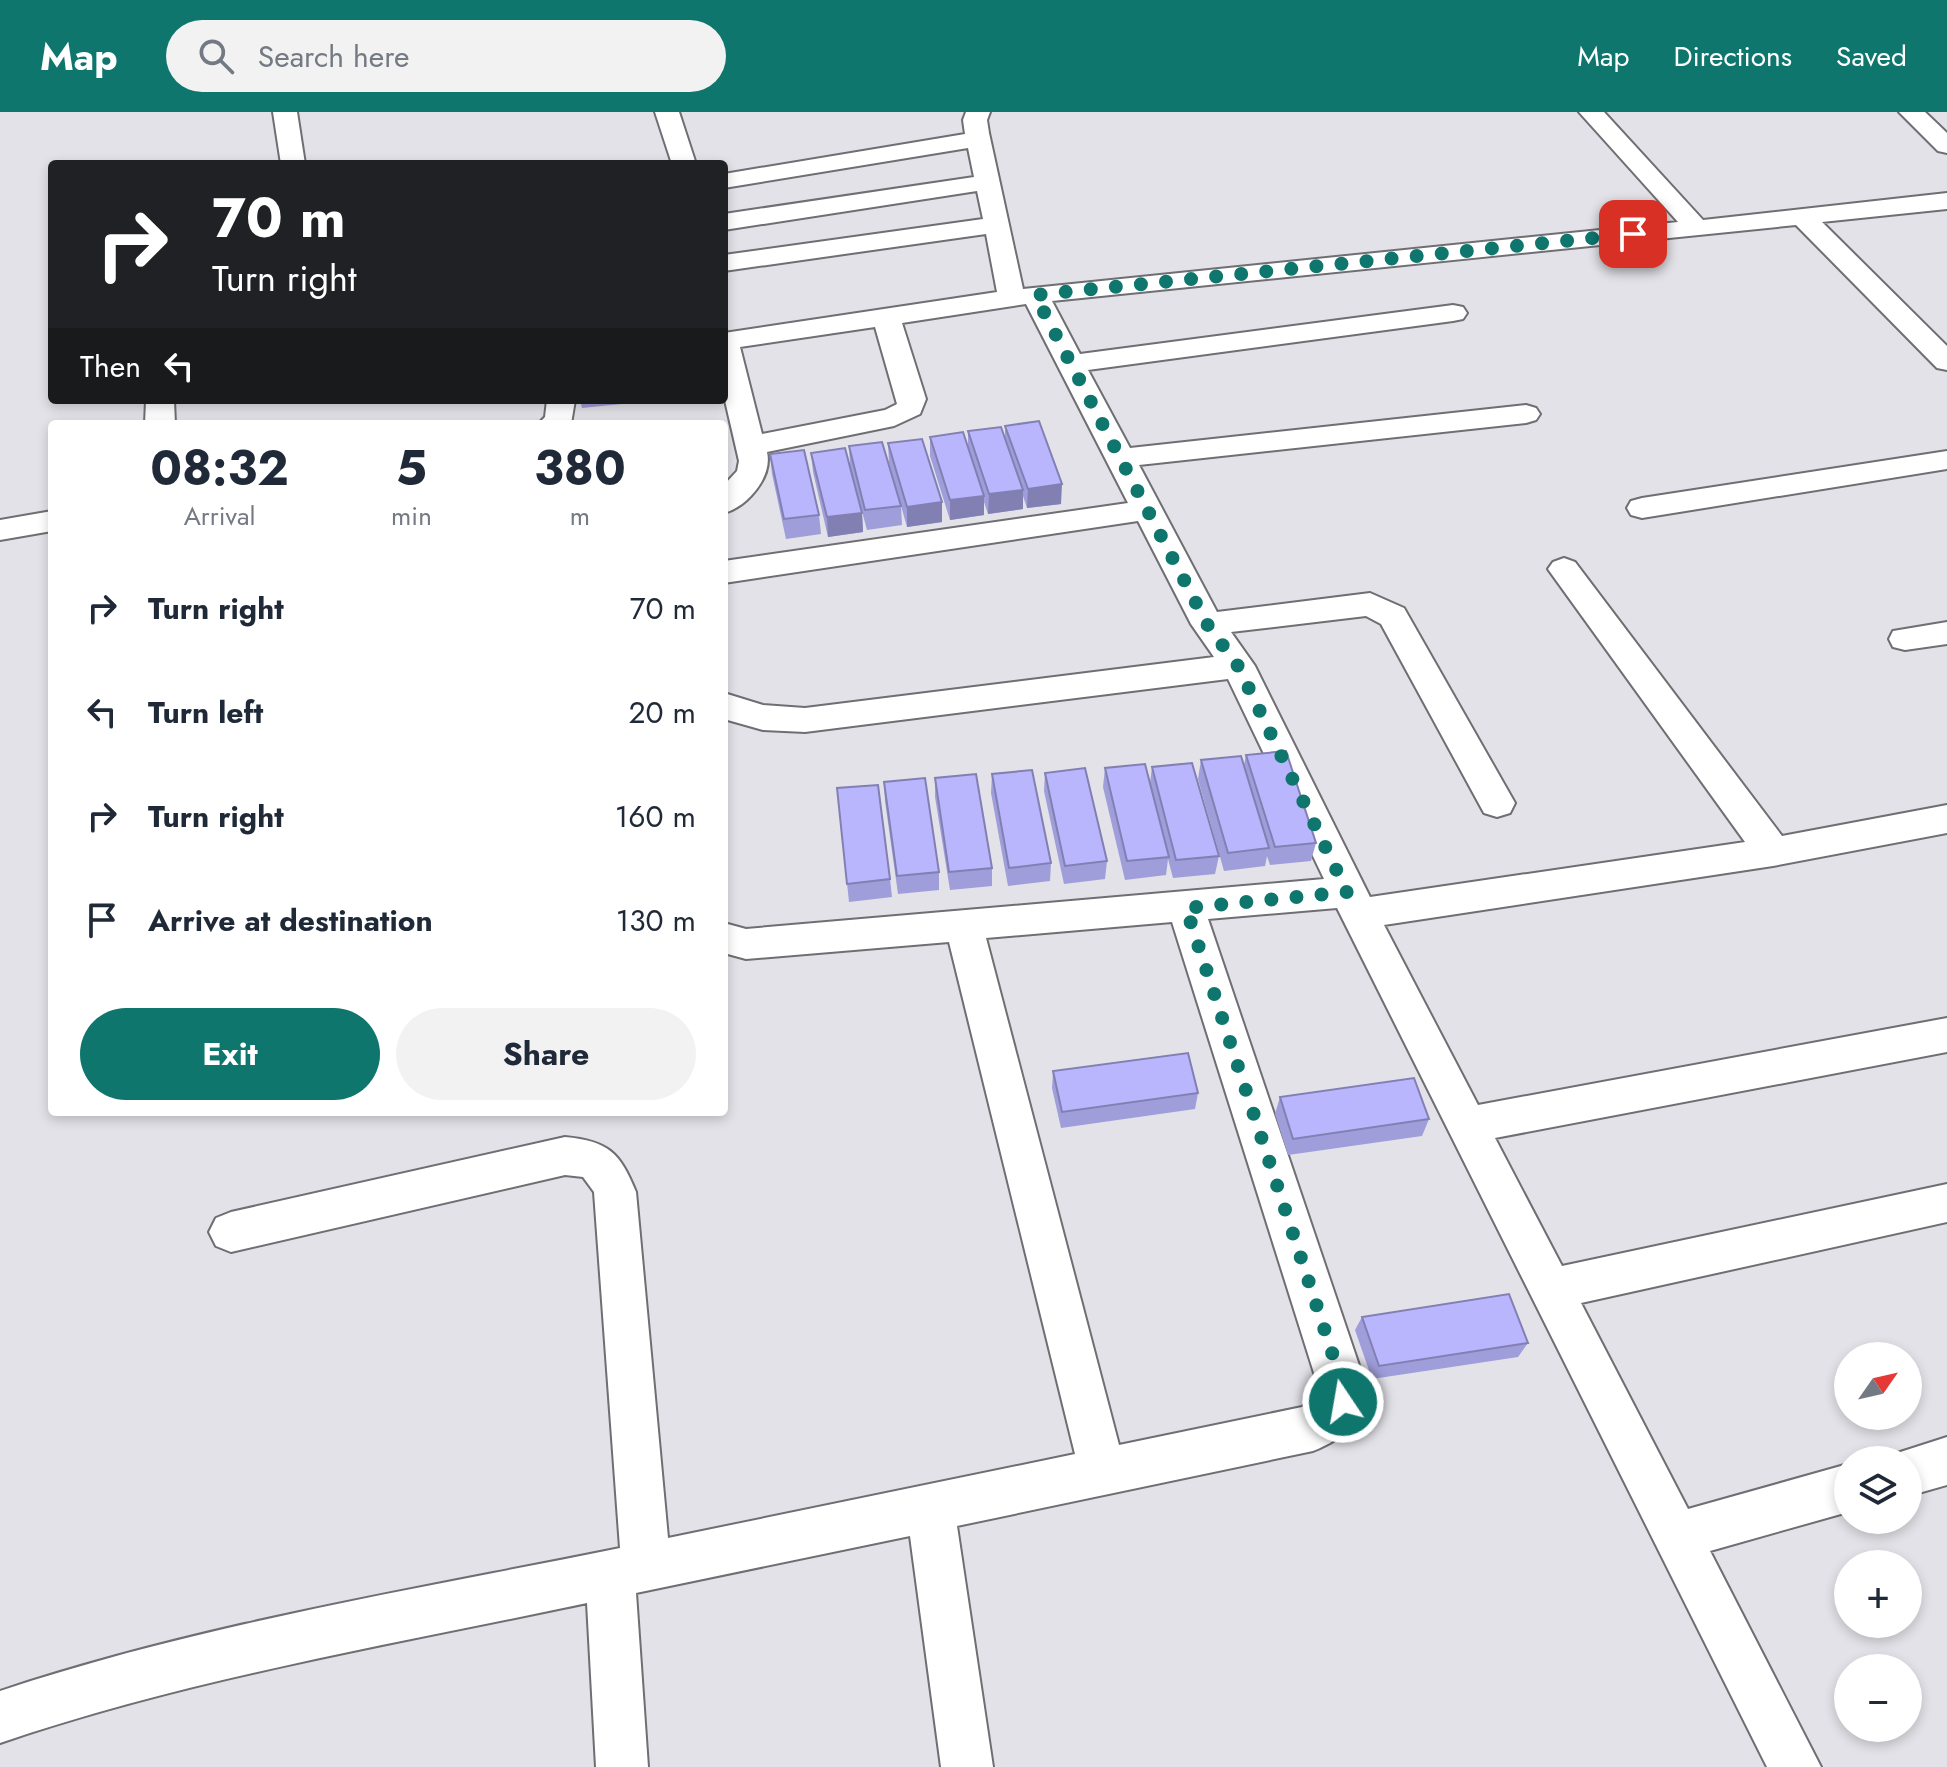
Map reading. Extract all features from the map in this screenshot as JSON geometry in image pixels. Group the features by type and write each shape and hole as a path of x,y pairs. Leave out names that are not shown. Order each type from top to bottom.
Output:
{"street":[{"path":"285,112 292,160"},
{"path":"667,112 683,160"},
{"path":"978,112 975,120 978,139 996,225 1023,296 1071,364 1207,624 1238,666 1353,903 1795,1767"},
{"path":"1591,112 1696,227"},
{"path":"1911,112 1947,146"},
{"path":"728,180 978,139"},
{"path":"728,221 987,182"},
{"path":"728,340 1023,296 1475,252 1947,201"},
{"path":"1801,215 1947,362"},
{"path":"728,262 996,225"},
{"path":"1071,364 1453,313"},
{"path":"750,446 894,417 910,408 912,399 886,317"},
{"path":"728,357 754,461 752,474 728,499"},
{"path":"1120,458 1526,414"},
{"path":"1642,508 1947,460"},
{"path":"728,571 1148,510"},
{"path":"0,530 48,522"},
{"path":"1564,569 1773,852"},
{"path":"1207,624 1370,604 1384,609 1393,616 1497,803"},
{"path":"1905,639 1947,633"},
{"path":"728,707 752,716 805,720 1238,666"},
{"path":"728,939 746,944 1186,908 1353,903 1773,852 1947,819"},
{"path":"0,1717 65,1695 182,1663 1313,1428 1343,1402 1342,1383 1186,908"},
{"path":"964,927 1103,1472"},
{"path":"1467,1125 1947,1035"},
{"path":"231,1232 565,1156 591,1158 608,1171 615,1192 628,1570 622,1767"},
{"path":"1550,1289 1947,1203"},
{"path":"1922,1468 1947,1461"},
{"path":"1677,1536 1834,1492"},
{"path":"930,1508 967,1767"}],"building":[{"path":"1039,421 1062,484 1028,489 1005,426"},
{"path":"1001,427 1023,490 989,494 968,431"},
{"path":"963,432 984,496 950,500 930,437"},
{"path":"922,439 942,502 907,507 888,443"},
{"path":"882,442 901,506 865,510 849,446"},
{"path":"845,448 862,513 827,517 811,453"},
{"path":"804,450 819,515 784,519 770,454"},
{"path":"1286,751 1316,843 1275,847 1246,755"},
{"path":"1241,756 1269,848 1228,853 1201,760"},
{"path":"1192,763 1219,856 1176,860 1152,767"},
{"path":"1145,764 1169,857 1127,861 1105,768"},
{"path":"1085,768 1107,861 1065,866 1045,773"},
{"path":"1032,770 1051,863 1009,868 992,774"},
{"path":"976,774 992,868 949,872 935,778"},
{"path":"925,778 939,872 897,876 884,782"},
{"path":"878,785 890,879 847,884 837,788"},
{"path":"1188,1053 1198,1093 1062,1112 1053,1071"},
{"path":"1414,1078 1429,1119 1293,1139 1280,1097"},
{"path":"1509,1294 1528,1343 1379,1366 1362,1317"}],"route":[{"path":"1343,1402 1342,1383 1186,908 1347,892 1238,666 1207,624 1035,295 1633,234"}]}
